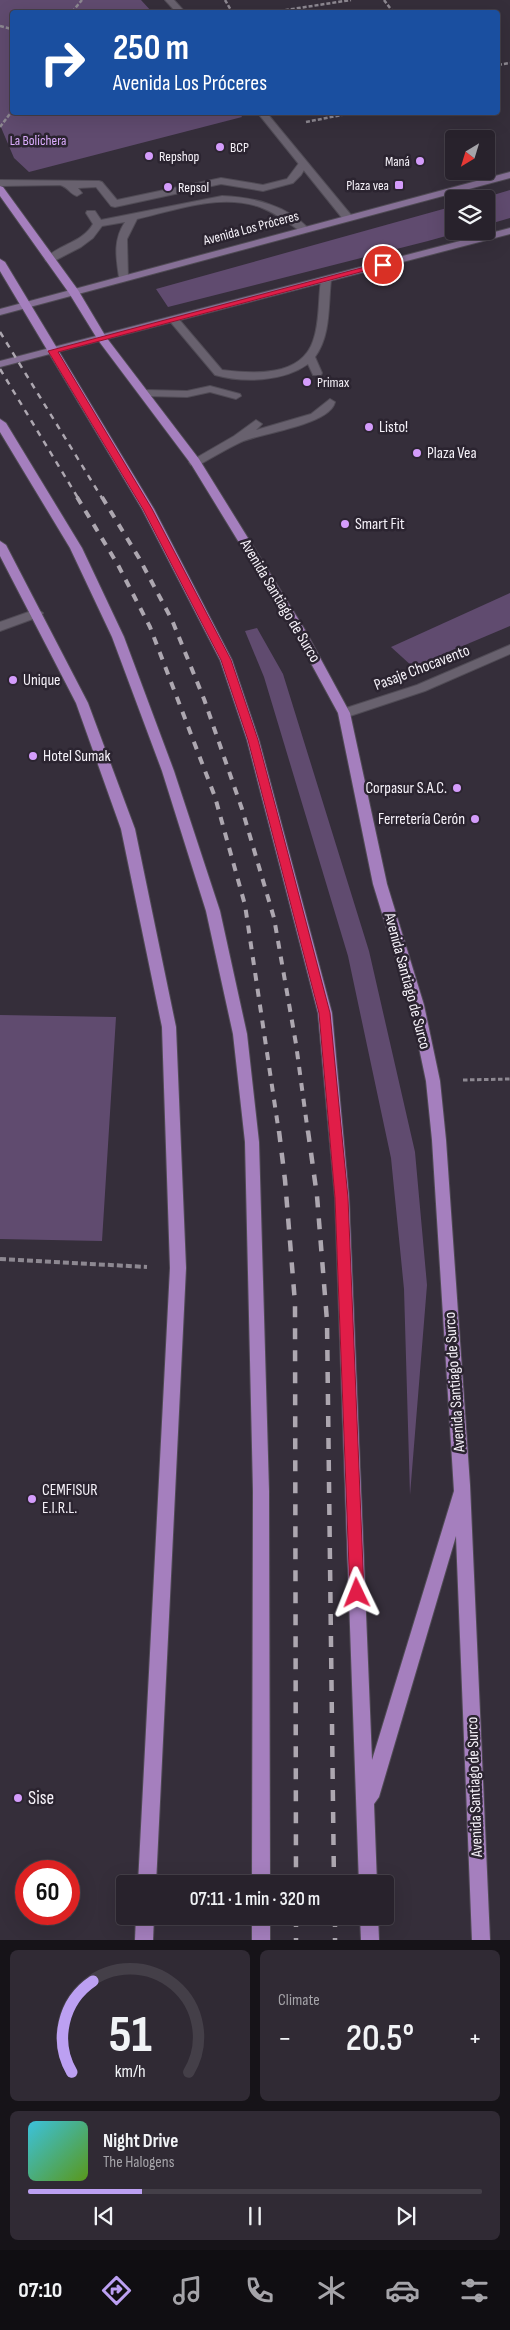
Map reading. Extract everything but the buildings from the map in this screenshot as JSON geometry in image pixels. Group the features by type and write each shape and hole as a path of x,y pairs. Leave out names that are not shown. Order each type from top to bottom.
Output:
{"main road":[{"name":"Avenida Los Próceres","path":"0,312 347,217 510,175"},
{"name":"Avenida Santiago de Surco","path":"0,189 74,292 102,338 195,462 301,633 344,713 380,884 417,1005 433,1081 439,1140 462,1485 481,1940"},
{"path":"0,364 510,231"},
{"path":"0,262 148,509 226,660 253,740 324,1013 342,1198 368,1875"},
{"path":"0,423 76,548 118,637 168,771 213,911 240,1034 252,1142 261,1491 261,1875"},
{"path":"0,545 37,613 82,703 128,829 169,1027 178,1268 147,1875"},
{"path":"366,1808 462,1485"},
{"path":"144,1940 145,1925"},
{"path":"261,1925 261,1940"},
{"path":"369,1925 370,1940"}],"street":[{"path":"169,0 178,10"},
{"path":"263,115 302,165 347,217"},
{"path":"0,183 60,182 75,190 99,184 116,204 221,181 239,183 257,189 290,180 298,173 302,165"},
{"path":"257,189 271,207"},
{"path":"124,277 120,242 122,234 133,217 226,197 248,199 271,207 304,229"},
{"path":"173,319 219,373 241,377 265,376 293,369 309,356 318,342 326,280"},
{"path":"309,356 317,373"},
{"path":"210,389 219,373"},
{"path":"145,393 187,394 210,389 236,396"},
{"path":"195,462 238,439 315,416 329,406 330,402"},
{"path":"238,439 256,424"},
{"path":"0,627 37,613"},
{"name":"Pasaje Chocavento","path":"344,713 421,688 510,649"}],"lane":[{"path":"91,213 98,224"},
{"path":"98,224 133,217"},
{"path":"50,259 88,237 96,230 98,224"}],"path":[{"path":"74,10 82,0"},
{"path":"286,10 351,0"},
{"path":"0,127 10,114"},
{"path":"274,128 341,115"},
{"path":"433,1081 510,1079"},
{"path":"0,1259 178,1268"}],"green space":[{"name":"La Bolichera","path":"0,0 141,0 150,10 10,10 10,115 241,115 242,117 29,172 14,158 0,125"},
{"path":"510,190 510,218 495,222 495,194"},
{"path":"445,209 445,236 168,307 156,289"},
{"path":"510,593 510,626 413,667 391,647"},
{"path":"257,628 283,674 369,951 415,1152 427,1285 410,1495 404,1289 391,1158 348,956 264,677 245,631"},
{"path":"0,1015 116,1017 102,1241 0,1239"}],"railway":[{"path":"0,332 102,498"},
{"path":"0,369 78,498"},
{"path":"77,497 118,565 150,627 215,797 245,905 279,1133"},
{"path":"102,497 139,558 172,620 204,699 242,809 274,918 296,1044 308,1133"},
{"path":"279,1131 295,1303 296,1875"},
{"path":"308,1131 317,1196 327,1321 334,1875"},
{"path":"296,1925 296,1940"},
{"path":"335,1925 335,1940"}],"place":[{"name":"BCP","path":"220,147"},
{"name":"Repshop","path":"149,156"},
{"name":"Maná","path":"420,161"},
{"name":"Plaza vea","path":"399,185"},
{"name":"Repsol","path":"168,187"},
{"name":"Primax","path":"307,382"},
{"name":"Listo!","path":"369,427"},
{"name":"Plaza Vea","path":"417,453"},
{"name":"Smart Fit","path":"345,524"},
{"name":"Unique","path":"13,680"},
{"name":"Hotel Sumak","path":"33,756"},
{"name":"Corpasur S.A.C.","path":"457,788"},
{"name":"Ferretería Cerón","path":"475,819"},
{"name":"CEMFISUR E.I.R.L.","path":"32,1499"},
{"name":"Sise","path":"18,1798"}],"route":[{"path":"357,1593 342,1198 324,1013 253,740 226,660 148,509 72,386 53,351 383,265"}]}
